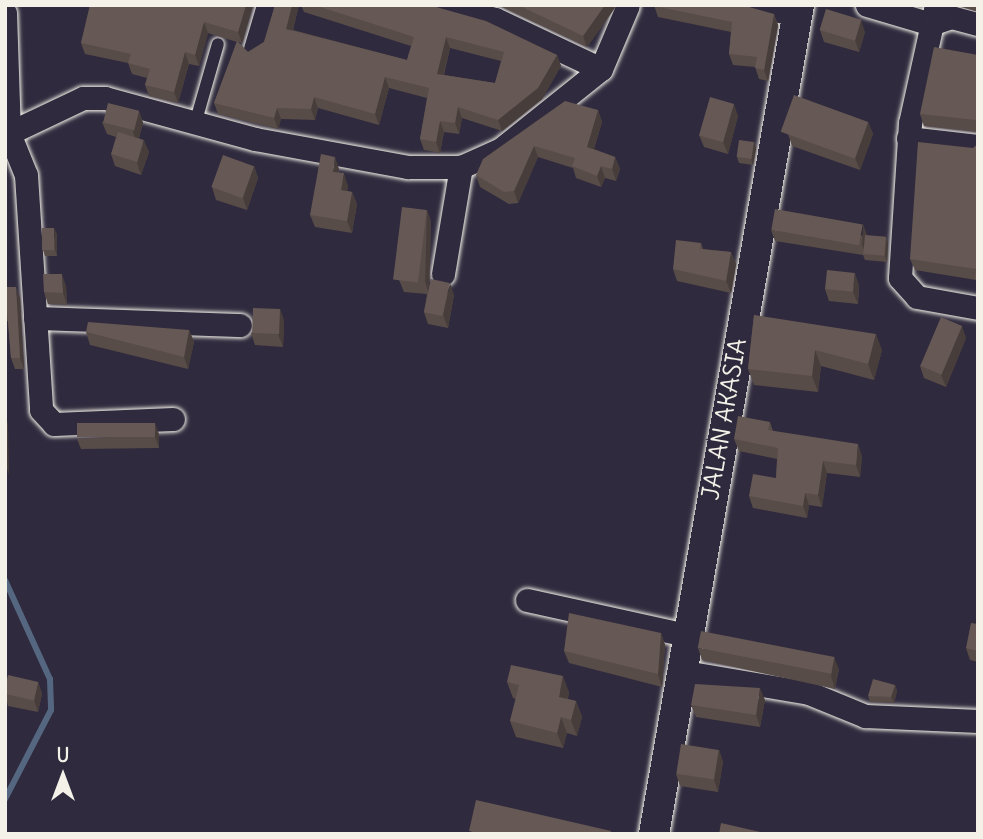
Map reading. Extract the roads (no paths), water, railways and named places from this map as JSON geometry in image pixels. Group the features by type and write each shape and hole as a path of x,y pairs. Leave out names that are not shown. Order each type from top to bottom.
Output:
{"street":[{"path":"255,49 268,5"},
{"path":"444,5 495,19 601,69"},
{"path":"7,134 83,99 408,167 461,167 500,149 601,69 628,5"},
{"path":"753,5 798,10"},
{"path":"867,5 951,17 978,24"},
{"name":"JALAN AKASIA","path":"654,834 679,671 798,10"},
{"path":"5,13 7,134 26,175 41,410 54,424 173,419"},
{"path":"934,15 908,138 900,278 917,297 978,308"},
{"path":"908,138 978,146"},
{"path":"443,274 461,167"},
{"path":"34,318 240,325"},
{"path":"527,600 686,635"},
{"path":"679,671 809,693 865,716 978,721"}],"lane":[{"path":"195,124 218,44"}],"waterway":[{"path":"5,580 50,679 51,710 5,799"}]}
